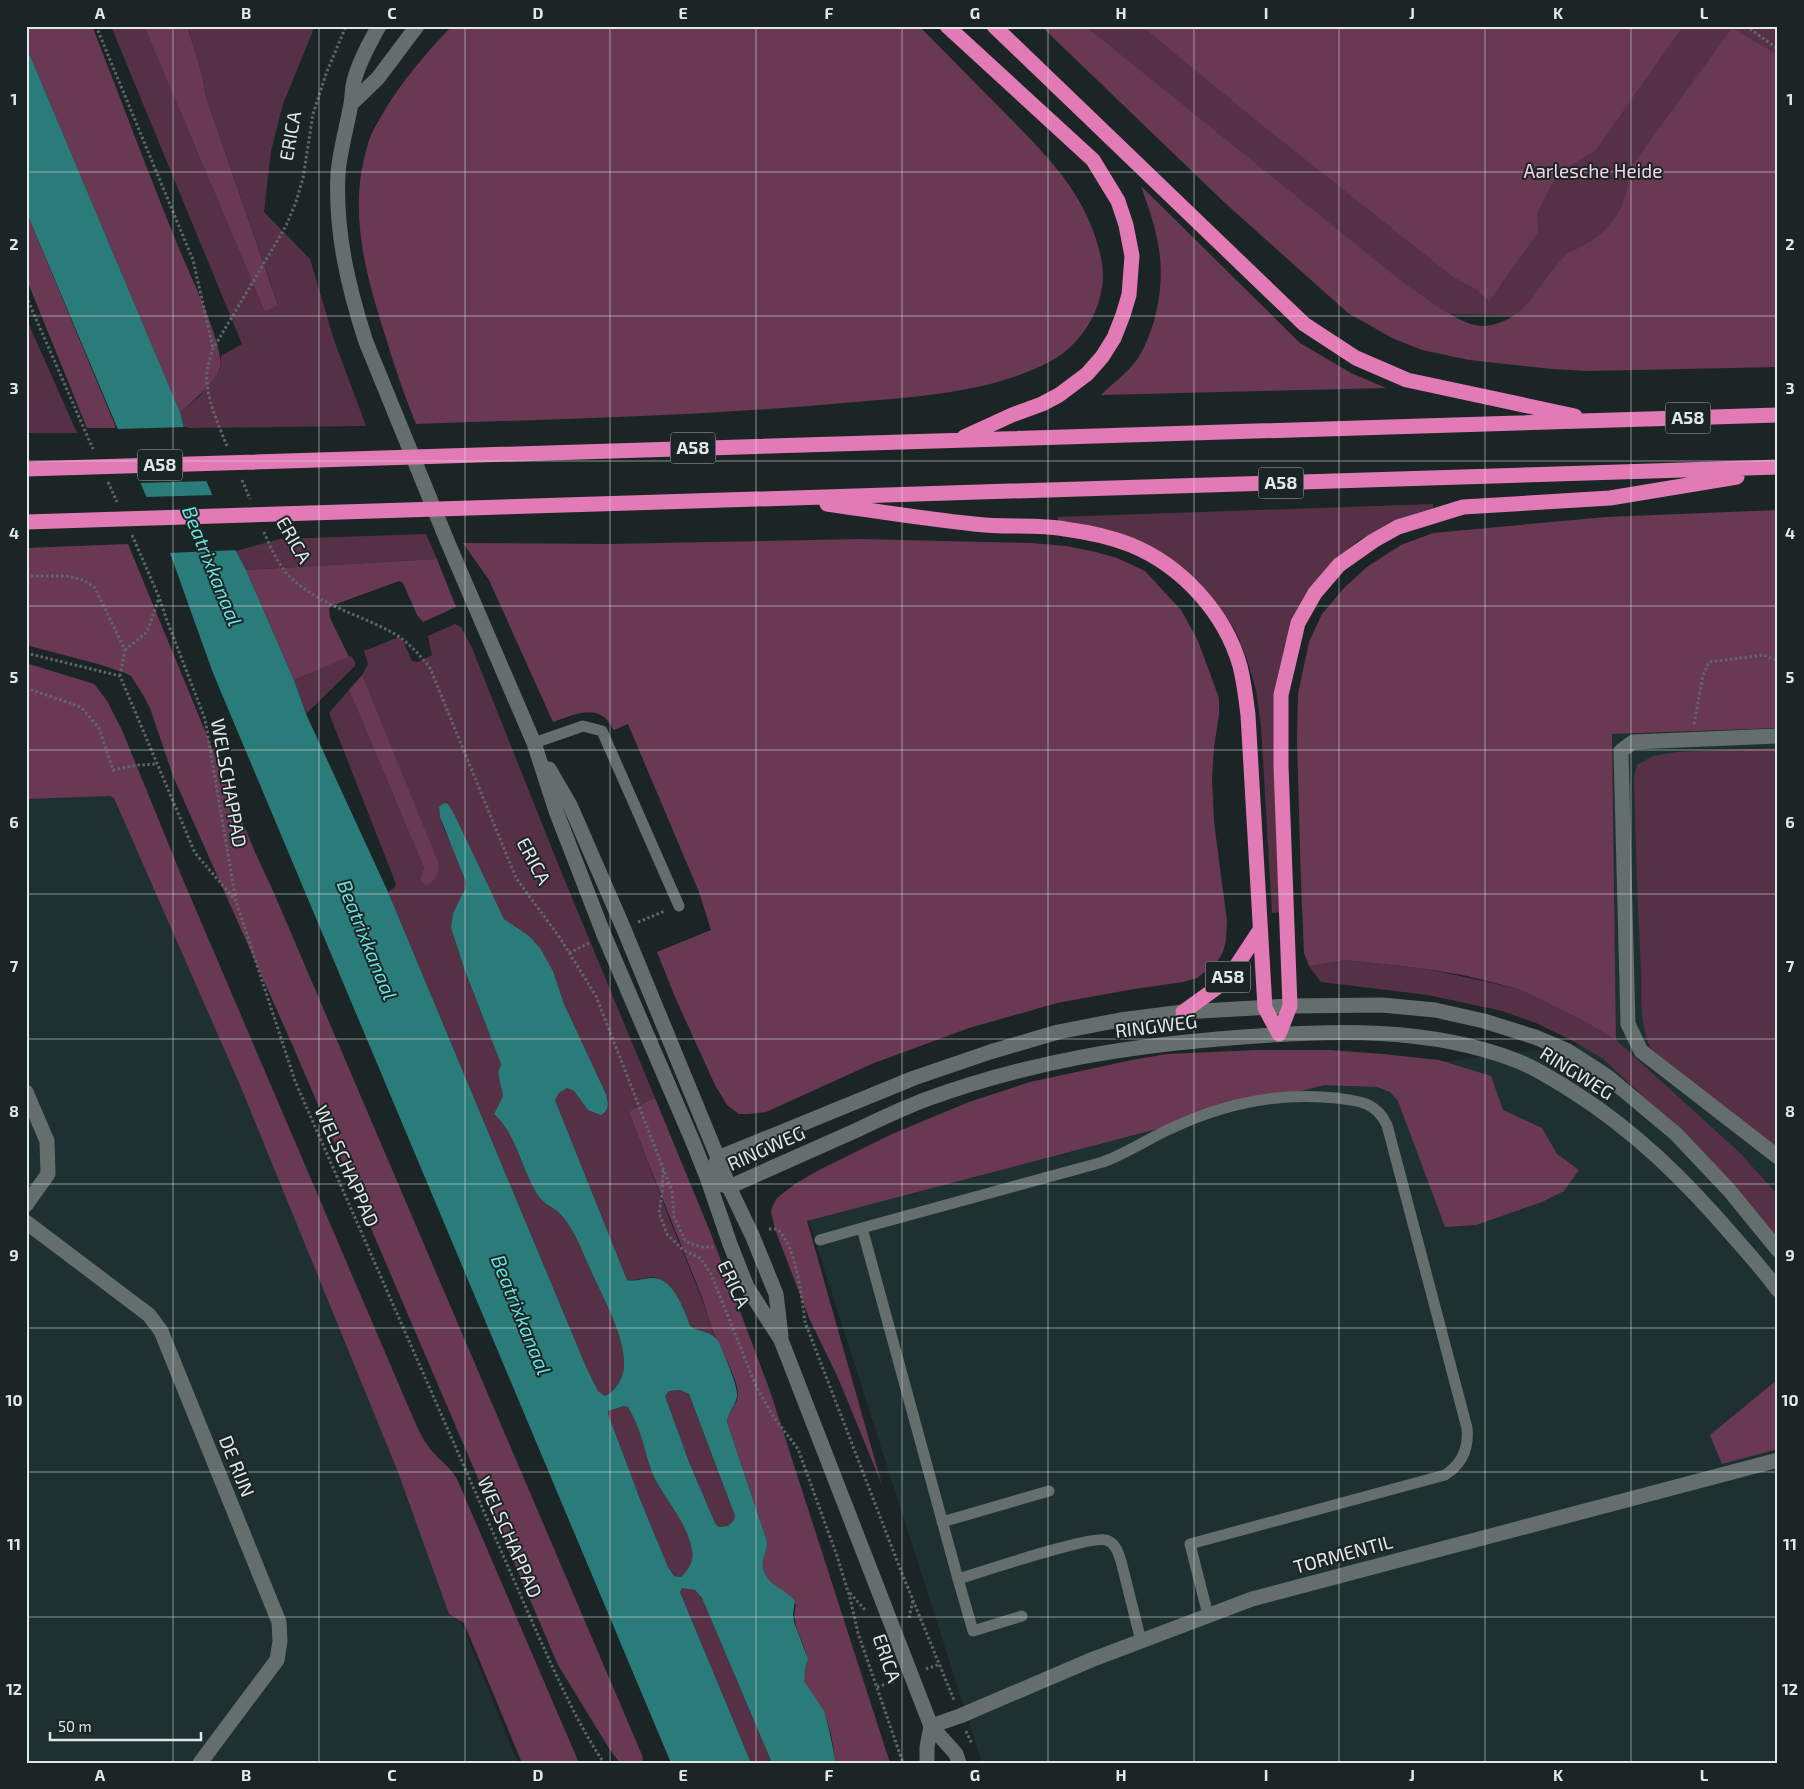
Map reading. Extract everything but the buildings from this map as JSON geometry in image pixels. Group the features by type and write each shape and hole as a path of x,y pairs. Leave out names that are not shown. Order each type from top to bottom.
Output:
{"highway":[{"name":"A58","path":"947,26 1093,160 1118,200 1126,225 1132,256 1129,294 1123,315 1114,338 1102,357 1087,374 1066,391 1042,404 1012,415 958,440"},
{"name":"A58","path":"994,26 1304,324 1356,358 1408,380 1598,421"},
{"name":"A58","path":"26,469 1778,416"},
{"name":"A58","path":"26,522 102,520 264,511 422,510 1778,469"},
{"name":"A58","path":"1278,1034 1290,1006 1281,766 1281,695 1298,623 1314,593 1339,565 1372,541 1398,527 1463,507 1610,498 1778,469"},
{"name":"A58","path":"784,498 976,525 1064,528 1089,533 1131,545 1169,567 1189,583 1202,597 1232,645 1240,665 1244,683 1248,715 1265,1008 1278,1034"},
{"name":"A58","path":"1183,1012 1219,986 1231,974 1260,930"}],"main road":[{"name":"ERICA","path":"379,26 358,69 353,84 352,104 338,171 338,221 347,277 355,310 366,342 445,534 534,743 556,811 604,935 708,1180 747,1287 781,1340 930,1726 956,1754 960,1763"},
{"path":"352,104 378,78 417,26"},
{"path":"1778,736 1633,742 1620,751 1628,1024 1641,1051 1778,1157"},
{"name":"ERICA","path":"534,743 570,805 623,928 718,1158 728,1187 752,1235 776,1294 781,1340"},
{"name":"RINGWEG","path":"1778,1250 1729,1190 1676,1134 1608,1077 1568,1051 1484,1021 1435,1010 1382,1004 1290,1006 1183,1012 1120,1020 1058,1032 990,1052 914,1078 718,1158 708,1180 728,1187 924,1100 1024,1069 1102,1052 1278,1034 1353,1033 1438,1039 1517,1060 1545,1074 1593,1105 1653,1152 1708,1207 1778,1290"},
{"path":"26,1092 47,1141 48,1174 26,1205"},
{"name":"DE RIJN","path":"26,1222 148,1315 161,1331 279,1622 280,1641 277,1660 200,1763"},
{"name":"TORMENTIL","path":"930,1726 960,1716 1141,1641 1252,1599 1778,1460"},
{"name":"ERICA","path":"927,1763 930,1726"}],"lane":[{"path":"534,743 583,726 602,731 679,906"},
{"path":"820,1240 1104,1162 1122,1155 1171,1128 1250,1102 1280,1097 1320,1096 1355,1101 1376,1108 1382,1114 1387,1125 1467,1428 1468,1439 1466,1449 1454,1469 1445,1475 1190,1544 1208,1615"},
{"path":"862,1228 973,1631 1022,1616"},
{"path":"942,1522 1050,1491"},
{"path":"958,1579 1077,1543 1104,1539 1111,1542 1117,1548 1141,1641"}],"path":[{"path":"96,26 193,260 213,349"},
{"name":"ERICA","path":"230,451 218,424 208,389 207,372 213,349 286,226 296,202 303,178 314,114 326,74 346,26"},
{"path":"1746,26 1778,49"},
{"path":"26,296 77,414"},
{"name":"ERICA","path":"241,478 264,511"},
{"name":"ERICA","path":"264,532 272,550 290,577 320,600 395,635 418,652 430,668 516,878 560,938 596,996 663,1168 659,1214 667,1234 683,1250 700,1258 711,1274 756,1386 773,1416 798,1449 837,1556 858,1633 903,1763"},
{"name":"WELSCHAPPAD","path":"141,554 160,597 166,618 205,719 236,901 295,1081 552,1666 588,1739 604,1763"},
{"path":"26,576 67,576 84,580 94,588 125,650 120,676 195,852 236,901"},
{"path":"125,650 146,632 160,597"},
{"path":"26,653 120,676"},
{"path":"1691,740 1703,675 1709,662 1764,655 1778,660"},
{"path":"26,688 81,707 99,728 113,770 138,765 158,764"},
{"path":"795,1267 805,1322 897,1562 940,1664"}],"shaded area":[{"path":"26,26 92,26 217,342 220,357 218,373 209,385 180,412 26,46"},
{"path":"144,26 187,26 202,74 206,97 278,305 265,312"},
{"path":"452,26 919,26 1035,144 1077,197 1088,217 1102,263 1103,278 1101,292 1091,320 1074,344 1051,361 1002,381 949,392 895,399 736,411 416,424 396,369 370,285 361,236 360,186 364,160 376,125 405,80"},
{"path":"1041,26 1085,26 1405,284 1455,317 1476,325 1485,326 1500,323 1523,309 1565,256 1598,237 1613,221 1623,203 1629,170 1732,28 1778,55 1778,367 1587,371 1552,369 1469,360 1422,350 1392,338 1348,313 1225,203"},
{"path":"1142,26 1683,26 1595,151 1571,165 1554,180 1537,213 1538,232 1489,301 1476,289 1452,276 1262,125"},
{"path":"1141,186 1300,343 1351,373 1386,388 1101,395 1136,361 1152,327 1158,302 1161,268 1160,252 1153,221"},
{"path":"26,211 115,428 87,428 26,278"},
{"path":"1778,510 1778,728 1612,734 1616,1040 1584,1021 1519,989 1467,976 1428,969 1346,960 1309,966 1304,953 1301,883 1297,739 1298,694 1309,642 1322,614 1344,588 1367,567 1401,545 1433,533 1606,517"},
{"path":"861,539 1032,543 1066,546 1096,552 1117,558 1145,571 1181,610 1198,641 1219,698 1212,779 1214,822 1227,921 1226,940 1223,952 1216,963 1197,978 1057,1003 969,1028 874,1063 766,1112 739,1114 727,1105 715,1085 657,952 711,930 699,892 628,724 614,730 604,717 592,712 572,715 553,722 489,580 463,543 610,544"},
{"path":"128,544 255,852 642,1755 643,1763 620,1763 610,1750 558,1665 292,1044 173,776 150,708 143,695 131,676 125,673 26,645 26,548"},
{"path":"437,559 456,607 423,622 417,615 403,583 399,581 331,606 329,609 330,618 349,657 294,680 246,570"},
{"path":"26,663 95,685 107,701 122,730 184,882 417,1426 428,1446 457,1479 579,1763 522,1763 464,1623 449,1614 398,1472 240,1085 114,798 110,796 26,799"},
{"path":"362,675 438,862 436,876 426,886 420,880 424,868 349,690"},
{"path":"1778,728 1778,1763 982,1763 806,1212 1361,1072 1616,1040 1612,734"},
{"path":"125,788 518,1763 26,1763 26,793"},
{"path":"1257,1050 1330,1050 1439,1060 1491,1076 1503,1110 1542,1128 1557,1154 1579,1170 1564,1191 1542,1202 1476,1225 1445,1227 1398,1101 1390,1092 1377,1087 1324,1085 807,1221 882,1485 839,1380 809,1318 776,1232 771,1213 777,1198 795,1184 819,1170 892,1134 969,1102 1030,1082 1167,1054"},
{"path":"655,1098 709,1229 770,1391 890,1763 836,1763 826,1719 822,1709 805,1685 804,1674 807,1660 796,1625 796,1605 765,1574 763,1565 767,1541 727,1422 738,1398 735,1380 714,1334 702,1297 630,1115 633,1109"},
{"path":"1778,1379 1778,1449 1722,1464 1710,1435"}],"green space":[{"path":"111,26 144,26 265,312 278,304 206,97 202,74 187,26 315,26 283,104 271,151 264,212 310,259 334,340 366,426 184,428 180,412 200,396 220,369 221,356 242,344"},
{"name":"Aarlesche Heide","path":"1079,26 1778,26 1778,319 1363,313"},
{"path":"26,318 77,433 26,433"},
{"path":"1433,504 1433,508 1395,521 1359,540 1341,556 1298,613 1284,649 1276,685 1274,726 1282,912 1272,913 1261,726 1256,690 1248,662 1236,632 1220,608 1197,581 1159,551 1115,532 1058,522 1058,517"},
{"path":"426,534 437,559 246,570 236,551 280,539"},
{"path":"455,624 461,627 472,648 558,864 655,1098 633,1109 630,1115 702,1299 714,1336 695,1329 691,1325 678,1300 658,1279 651,1277 627,1280 555,1100 559,1093 567,1088 574,1091 588,1110 608,1101 606,1094 564,1004 553,971 536,943 504,919 448,804 439,807 444,829 466,882 465,889 453,913 451,928 464,968 501,1064 498,1073 503,1096 494,1114 509,1132 539,1197 560,1213 567,1222 579,1243 613,1318 621,1343 624,1370 615,1388 605,1396 598,1391 587,1369 388,892 396,884 329,713 349,690 424,868 420,880 430,885 362,675 368,664 364,651 399,637 403,641 412,661 418,662 432,655 428,636"},
{"path":"351,656 355,666 306,714 294,680"},
{"path":"1778,748 1778,1151 1651,1049 1647,1040 1642,1010 1634,777 1637,765 1653,756 1677,752"},
{"path":"1346,960 1428,969 1519,989 1584,1021 1616,1040 1740,1153 1778,1195 1778,1245 1689,1139 1602,1058 1536,1023 1502,1011 1428,995 1321,982 1309,966"},
{"path":"680,1390 689,1394 735,1516 735,1520 728,1526 719,1527 715,1523 689,1462 665,1396 669,1391"},
{"path":"628,1406 638,1427 653,1475 681,1521 689,1540 692,1550 692,1561 681,1577 674,1576 668,1567 608,1414 608,1411"},
{"path":"682,1588 695,1590 702,1598 772,1763 751,1763 680,1592"}],"water":[{"name":"Beatrixkanaal","path":"26,46 180,412 184,428 236,551 294,680 306,714 388,892 587,1369 598,1391 605,1396 615,1388 624,1370 621,1343 613,1318 579,1243 567,1222 560,1213 539,1197 509,1132 494,1114 503,1096 498,1073 501,1064 464,968 451,928 453,913 465,889 466,882 440,817 439,807 444,803 448,804 455,816 504,919 529,936 540,948 553,971 564,1004 606,1094 608,1106 601,1115 588,1110 574,1091 567,1088 559,1093 555,1100 627,1280 651,1278 659,1279 665,1283 676,1295 690,1325 715,1337 727,1361 736,1386 737,1397 727,1422 767,1541 763,1568 768,1579 795,1601 794,1622 808,1659 804,1681 824,1711 836,1763 772,1763 702,1598 695,1590 682,1588 680,1592 751,1763 671,1763 213,673 170,553 26,211","holes":["680,1390 689,1394 735,1516 728,1526 719,1527 715,1523 689,1462 665,1396 669,1391","624,1406 628,1407 636,1422 653,1475 681,1521 689,1540 692,1550 692,1561 681,1577 674,1576 668,1567 608,1414 608,1411"]}],"pier":[{"path":"187,427 209,481 139,483 116,429"},
{"path":"215,495 239,550 167,553 144,497"}]}
